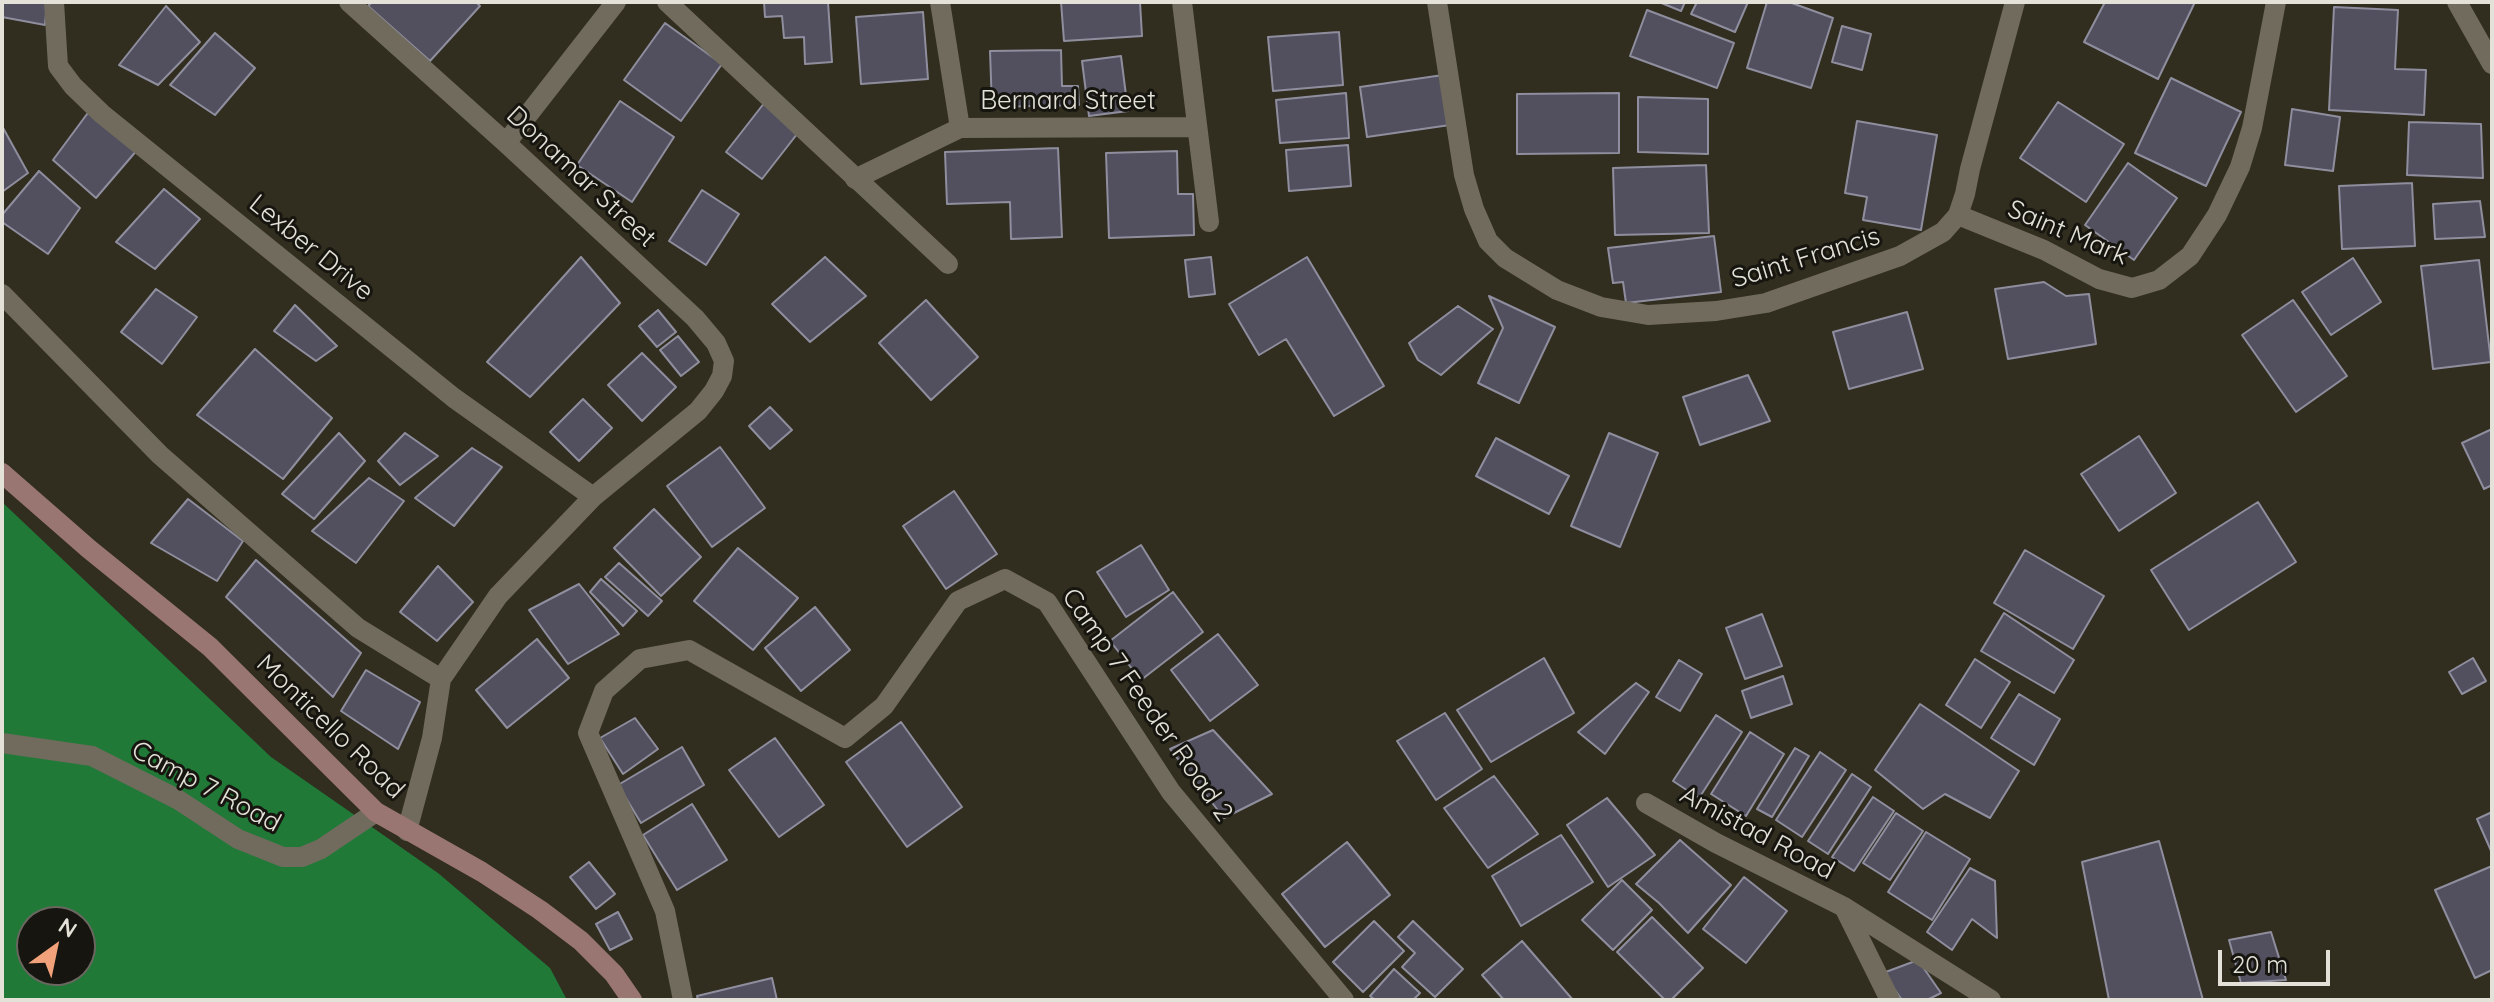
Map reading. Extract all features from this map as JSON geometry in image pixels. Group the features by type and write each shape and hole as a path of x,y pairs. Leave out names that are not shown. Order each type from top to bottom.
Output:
{"main road":[{"name":"Monticello Road","path":"2,473 89,549 210,647 376,812 482,872 540,910 581,941 614,974 632,1000"}],"street":[{"name":"Lexber Drive","path":"54,2 58,66 73,86 102,114 454,398 593,497"},
{"name":"Donamar Street","path":"349,2 695,318 716,343 724,361 722,376 698,411 593,497 498,596 441,679"},
{"path":"506,143 616,2"},
{"path":"940,2 960,128"},
{"path":"1182,2 1209,222"},
{"name":"Saint Francis","path":"1437,2 1462,160 1474,209 1488,241 1505,258 1557,290 1601,307 1648,315 1716,311 1766,303 1900,256 1943,232 1958,215"},
{"path":"1958,215 2015,2"},
{"name":"Saint Mark","path":"1958,215 2044,250 2099,279 2132,288 2159,280 2190,256 2217,215 2240,167 2252,128 2276,2"},
{"path":"2457,2 2492,64"},
{"path":"670,3 948,264"},
{"name":"Bernard Street","path":"855,179 960,128 1196,127"},
{"path":"2,294 160,455 358,628 441,679 432,738 407,831"},
{"name":"Camp 7 Feeder Road 2","path":"683,1000 665,911 588,733 604,691 640,659 689,650 845,738 884,706 958,601 1005,579 1047,602 1171,792 1344,1000"},
{"name":"Camp 7 Road","path":"2,743 92,756 177,799 238,839 283,857 302,857 321,849 376,812"},
{"name":"Amistad Road","path":"1646,803 1716,843 1844,907 1991,1000"},
{"name":"Amistad Road","path":"1844,907 1890,1000"}],"green space":[{"path":"2,502 271,757 438,873 550,968 567,1000 2,1000"}],"building":[{"path":"2,2 47,2 45,25 2,17"},
{"path":"372,2 476,2 480,6 430,61 368,6"},
{"path":"764,2 828,2 832,62 805,64 804,37 784,38 782,16 765,17"},
{"path":"1061,2 1140,2 1142,36 1064,41"},
{"path":"1659,2 1685,2 1681,11"},
{"path":"1697,2 1748,2 1735,32 1691,14"},
{"path":"1767,2 1789,2 1833,18 1811,88 1747,68"},
{"path":"2105,2 2195,2 2158,79 2084,42"},
{"path":"166,6 200,42 158,85 119,65"},
{"path":"2334,7 2398,10 2395,69 2426,70 2424,115 2329,110"},
{"path":"1647,10 1734,43 1717,88 1630,56"},
{"path":"923,12 928,79 861,84 856,17"},
{"path":"665,23 722,64 681,121 624,80"},
{"path":"1842,26 1871,34 1862,70 1832,62"},
{"path":"1339,32 1343,85 1273,91 1268,37"},
{"path":"215,33 255,68 215,115 170,85"},
{"path":"1061,50 1062,86 1078,86 1079,105 992,107 990,51"},
{"path":"1121,56 1128,111 1089,116 1082,61"},
{"path":"1443,75 1450,125 1367,137 1360,87"},
{"path":"2171,78 2241,112 2206,186 2135,153"},
{"path":"1346,93 1349,138 1280,143 1276,100"},
{"path":"1619,93 1619,153 1517,154 1517,94"},
{"path":"1638,97 1708,99 1708,154 1638,152"},
{"path":"620,101 674,137 632,202 577,165"},
{"path":"765,102 801,129 762,179 726,152"},
{"path":"2058,102 2124,144 2086,202 2020,158"},
{"path":"2292,109 2340,117 2333,171 2285,165"},
{"path":"90,110 138,149 96,198 53,160"},
{"path":"1857,121 1937,135 1921,230 1863,220 1867,197 1845,193"},
{"path":"2409,122 2481,124 2483,178 2407,175"},
{"path":"2,126 28,173 2,192"},
{"path":"1348,145 1351,186 1289,191 1286,150"},
{"path":"1058,148 1062,237 1011,239 1010,202 947,204 945,152"},
{"path":"1177,151 1178,194 1193,194 1194,235 1109,238 1106,153"},
{"path":"2128,163 2177,198 2134,260 2085,225"},
{"path":"1706,165 1709,233 1615,235 1613,168"},
{"path":"39,171 80,208 48,254 2,222 2,215"},
{"path":"2412,183 2415,246 2342,249 2339,186"},
{"path":"164,189 200,219 155,269 116,242"},
{"path":"702,190 739,214 706,265 669,241"},
{"path":"2480,201 2485,237 2435,239 2433,204"},
{"path":"1714,236 1721,292 1626,303 1623,282 1613,283 1608,248"},
{"path":"581,257 620,303 530,397 487,362"},
{"path":"825,257 866,296 810,342 772,304"},
{"path":"1211,257 1215,294 1189,297 1185,260"},
{"path":"1307,257 1384,386 1334,416 1286,339 1259,355 1229,304"},
{"path":"2353,258 2381,302 2331,335 2302,292"},
{"path":"2479,260 2491,362 2433,369 2421,266"},
{"path":"2044,282 2066,296 2089,294 2096,344 2008,359 1995,289"},
{"path":"156,289 197,317 162,364 121,332"},
{"path":"1489,296 1555,327 1519,403 1478,383 1503,328"},
{"path":"926,300 978,357 931,400 879,343"},
{"path":"2293,300 2347,376 2296,412 2242,335"},
{"path":"295,305 337,346 316,361 274,331"},
{"path":"1458,306 1493,329 1441,375 1418,360 1409,343"},
{"path":"658,310 676,332 657,347 639,326"},
{"path":"1907,312 1923,369 1849,389 1833,332"},
{"path":"678,336 699,362 681,376 660,350"},
{"path":"255,349 332,418 283,479 197,415"},
{"path":"642,353 676,387 642,421 608,385"},
{"path":"1748,375 1770,421 1700,445 1683,397"},
{"path":"583,399 612,428 579,461 550,432"},
{"path":"770,407 792,430 770,449 749,426"},
{"path":"2492,429 2492,485 2484,489 2462,443"},
{"path":"339,433 365,461 314,519 282,494"},
{"path":"405,433 438,456 400,485 378,461"},
{"path":"1609,433 1658,453 1620,547 1571,526"},
{"path":"2139,436 2176,493 2119,531 2081,474"},
{"path":"1496,438 1569,476 1549,514 1476,476"},
{"path":"720,447 765,508 712,547 667,486"},
{"path":"472,448 502,467 454,526 415,498"},
{"path":"369,478 404,501 356,563 312,531"},
{"path":"954,491 997,554 946,589 903,526"},
{"path":"188,499 243,541 217,581 151,543"},
{"path":"2258,502 2296,562 2189,630 2151,570"},
{"path":"654,509 701,557 661,596 614,548"},
{"path":"1141,545 1169,590 1126,617 1097,572"},
{"path":"738,548 798,598 753,650 694,601"},
{"path":"2025,550 2104,596 2073,649 1994,603"},
{"path":"256,560 361,653 333,697 226,597"},
{"path":"619,563 662,601 648,616 605,577"},
{"path":"438,566 473,602 437,641 400,612"},
{"path":"601,579 637,611 623,626 590,592"},
{"path":"579,584 619,634 568,664 529,610"},
{"path":"1173,592 1203,632 1141,680 1110,641"},
{"path":"815,607 850,650 801,691 765,648"},
{"path":"2004,613 2074,660 2054,693 1981,651"},
{"path":"1762,614 1782,666 1745,679 1726,628"},
{"path":"1218,634 1258,685 1210,721 1171,670"},
{"path":"537,639 569,678 507,728 476,690"},
{"path":"1544,658 1574,713 1491,762 1457,710"},
{"path":"2473,658 2486,681 2462,694 2449,672"},
{"path":"1975,659 2010,682 1981,728 1946,705"},
{"path":"1679,660 1702,674 1680,711 1656,697"},
{"path":"366,670 420,702 398,749 341,711"},
{"path":"1783,676 1792,704 1751,718 1742,691"},
{"path":"1636,683 1649,692 1605,754 1578,732"},
{"path":"2019,694 2060,719 2034,765 1991,738"},
{"path":"1920,704 2019,771 1990,818 1945,794 1923,809 1875,770"},
{"path":"1445,713 1482,769 1436,800 1397,741"},
{"path":"1716,715 1742,732 1699,798 1673,781"},
{"path":"635,718 658,749 623,774 600,738"},
{"path":"901,722 962,807 907,847 846,762"},
{"path":"1213,730 1272,794 1224,818 1170,749"},
{"path":"1750,732 1784,754 1746,816 1711,794"},
{"path":"775,738 824,805 779,837 729,770"},
{"path":"682,747 704,785 641,823 618,785"},
{"path":"1795,748 1809,756 1772,817 1757,809"},
{"path":"1820,752 1846,770 1802,837 1776,820"},
{"path":"1852,774 1871,787 1828,854 1808,841"},
{"path":"1494,776 1538,834 1488,868 1444,808"},
{"path":"1873,797 1894,811 1854,871 1832,857"},
{"path":"1607,798 1655,855 1608,887 1567,825"},
{"path":"692,804 727,860 677,890 643,835"},
{"path":"2492,812 2492,853 2477,819"},
{"path":"1896,813 1923,831 1890,880 1863,863"},
{"path":"1926,832 1970,859 1932,920 1888,892"},
{"path":"1561,835 1593,882 1521,926 1492,876"},
{"path":"1680,840 1731,885 1688,933 1636,884"},
{"path":"2159,841 2203,1000 2109,1000 2082,862"},
{"path":"1347,842 1390,895 1325,947 1282,894"},
{"path":"589,862 615,894 596,909 570,877"},
{"path":"2492,866 2492,970 2475,978 2435,890"},
{"path":"1970,868 1995,881 1997,938 1972,919 1952,950 1927,932"},
{"path":"1744,877 1787,911 1746,963 1703,929"},
{"path":"1622,880 1652,910 1613,950 1582,920"},
{"path":"618,912 632,939 610,950 596,924"},
{"path":"1652,917 1703,968 1671,1000 1665,1000 1617,952"},
{"path":"1374,921 1404,951 1363,992 1333,962"},
{"path":"1413,921 1463,969 1435,997 1402,967 1415,953 1398,937"},
{"path":"2271,932 2286,980 2241,983 2229,940"},
{"path":"1522,941 1573,1000 1504,1000 1482,975"},
{"path":"1918,960 1941,993 1927,1000 1902,1000 1883,973"},
{"path":"1394,969 1420,993 1413,1000 1375,1000 1370,996"},
{"path":"772,978 777,1000 698,1000 697,996"}]}
